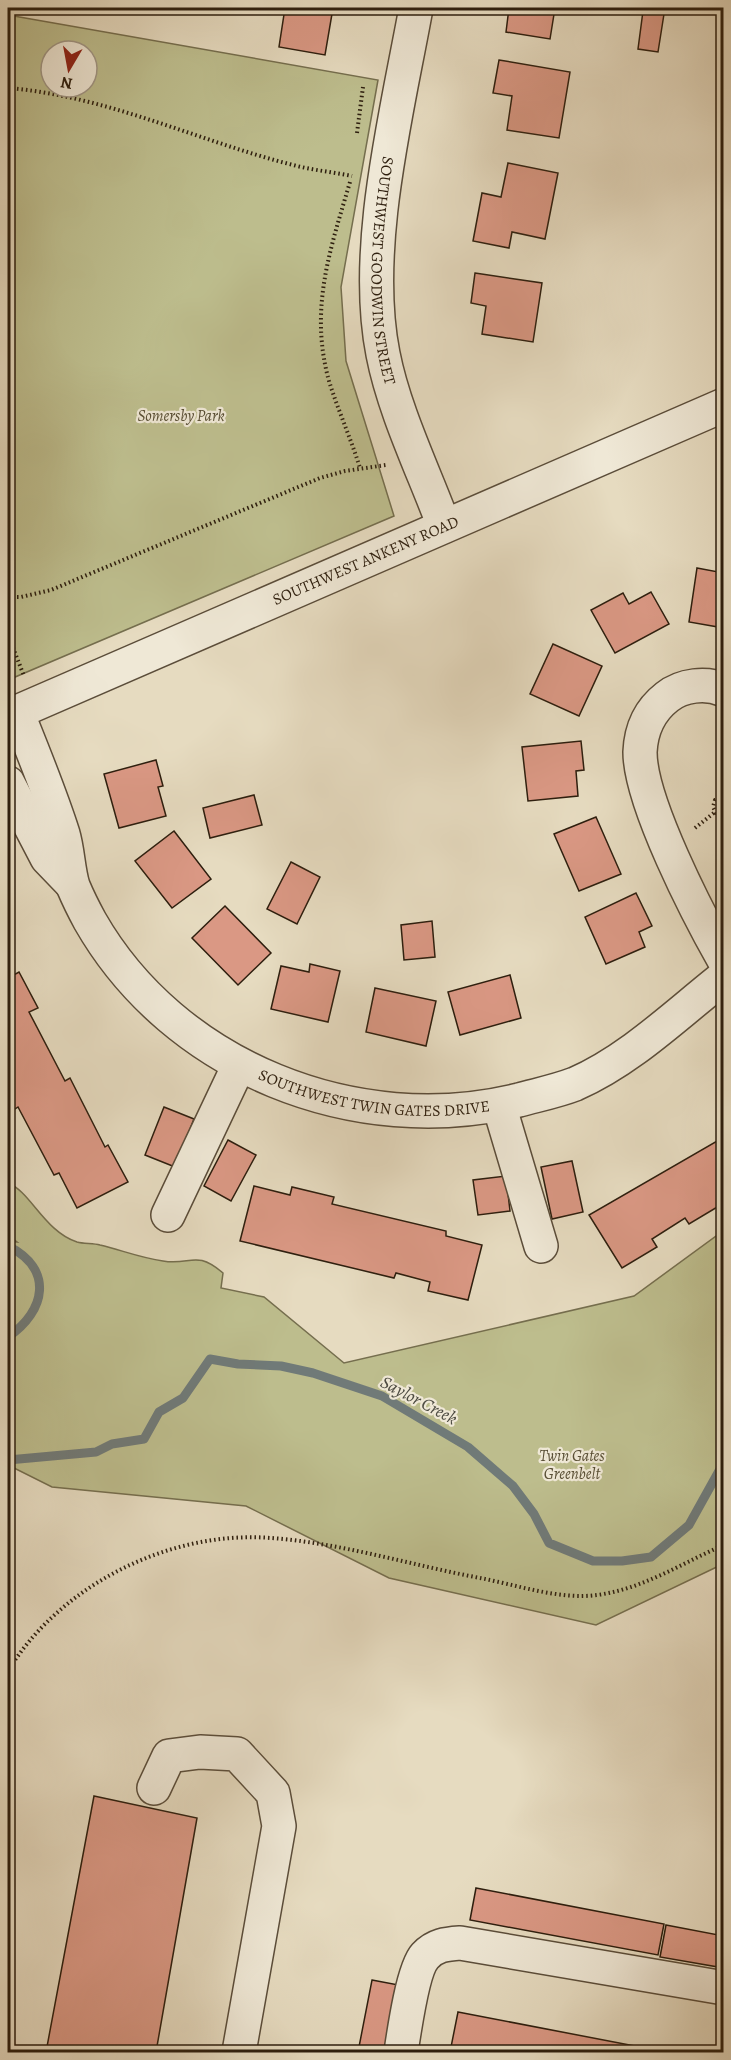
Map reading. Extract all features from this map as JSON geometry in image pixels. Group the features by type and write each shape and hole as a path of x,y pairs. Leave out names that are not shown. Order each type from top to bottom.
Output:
{"street":[{"name":"SOUTHWEST GOODWIN STREET","path":"416,8 397,110 376,267 377,315 383,356 444,526"},
{"name":"SOUTHWEST ANKENY ROAD","path":"12,714 723,405"},
{"path":"723,690 696,685 670,695 656,706 643,728 640,751 642,772 655,812 723,960"},
{"name":"SOUTHWEST TWIN GATES DRIVE","path":"12,714 63,836 73,886 90,920 112,954 148,998 191,1033 239,1065 287,1088 334,1100 386,1109 440,1112 499,1105 575,1084 616,1060 723,977"},
{"name":"SOUTHWEST TWIN GATES DRIVE","path":"8,783 47,858 73,886"},
{"path":"168,1215 239,1065"},
{"path":"499,1105 541,1246"},
{"path":"154,1788 169,1755 200,1752 237,1754 273,1793 279,1827 239,2052"},
{"path":"401,2052 415,1982 424,1956 440,1945 460,1943 723,1988"}],"path":[{"path":"356,142 363,87"},
{"path":"8,88 39,91 131,113 294,165 352,176"},
{"path":"353,165 352,176 326,264 321,295 321,330 329,380 360,468"},
{"path":"8,597 21,597 51,590 320,478 360,468 419,459"},
{"path":"723,797 715,800 713,807 716,813 723,814"},
{"path":"8,1671 20,1650 63,1607 99,1581 130,1566 184,1546 226,1539 270,1538 351,1551 559,1593 597,1596 649,1581 723,1545"}],"green space":[{"name":"Somersby Park","path":"8,15 378,80 341,287 346,361 394,516 8,680"},
{"name":"Twin Gates Greenbelt","path":"8,1183 24,1194 56,1230 77,1242 97,1244 155,1260 172,1262 199,1260 214,1266 223,1273 221,1288 264,1297 344,1363 634,1296 723,1231 723,1564 596,1625 389,1578 246,1506 52,1487 8,1465 8,1241 17,1242 8,1235"}],"building":[{"path":"285,8 333,8 325,55 279,47"},
{"path":"509,8 555,8 550,39 506,32"},
{"path":"643,11 664,14 658,52 638,49"},
{"path":"499,60 570,72 559,138 507,130 512,96 493,93"},
{"path":"508,163 558,173 545,239 512,232 509,248 473,241 482,193 501,197"},
{"path":"475,273 542,283 533,342 482,334 486,306 471,303"},
{"path":"697,568 724,573 724,628 689,622"},
{"path":"651,592 669,624 615,653 591,610 623,593 629,604"},
{"path":"553,644 602,666 579,716 530,694"},
{"path":"581,741 584,770 576,771 578,796 528,801 522,747"},
{"path":"156,760 163,786 158,787 166,816 119,828 104,774"},
{"path":"254,795 262,825 210,838 203,808"},
{"path":"596,817 621,874 579,891 554,834"},
{"path":"174,831 211,879 172,908 135,861"},
{"path":"291,862 320,877 297,924 267,909"},
{"path":"636,893 652,926 639,932 645,947 606,964 585,917"},
{"path":"225,906 271,953 238,985 192,938"},
{"path":"432,921 435,957 404,960 401,925"},
{"path":"310,964 340,971 328,1022 271,1009 281,966 309,972"},
{"path":"8,968 12,976 19,972 38,1008 29,1012 65,1081 70,1078 105,1147 108,1145 128,1182 77,1208 59,1173 54,1175 18,1107 15,1109 8,1095"},
{"path":"510,975 521,1018 460,1035 448,992"},
{"path":"375,988 436,1001 426,1046 366,1032"},
{"path":"164,1107 194,1119 175,1167 145,1155"},
{"path":"724,1137 724,1203 689,1224 685,1218 652,1239 657,1247 622,1268 589,1215"},
{"path":"228,1140 256,1155 231,1201 204,1186"},
{"path":"572,1161 583,1212 552,1219 541,1167"},
{"path":"506,1176 510,1211 478,1215 473,1180"},
{"path":"254,1186 290,1195 292,1187 334,1197 332,1204 446,1231 446,1236 482,1245 468,1300 428,1291 430,1282 396,1273 394,1278 240,1241"},
{"path":"94,1796 197,1818 156,2052 46,2052"},
{"path":"476,1888 664,1924 658,1955 470,1920"},
{"path":"666,1925 724,1936 724,1968 660,1957"},
{"path":"372,1980 404,1986 391,2052 358,2052"},
{"path":"458,2012 666,2052 450,2052"}],"waterway":[{"name":"Saylor Creek","path":"8,1246 23,1255 33,1266 40,1290 37,1303 30,1315 21,1327 8,1337"},
{"name":"Saylor Creek","path":"8,1460 96,1452 112,1444 144,1439 159,1412 183,1398 210,1359 238,1364 281,1366 313,1373 382,1396 468,1447 513,1486 534,1514 549,1543 593,1561 622,1561 651,1557 689,1525 724,1462"}]}
